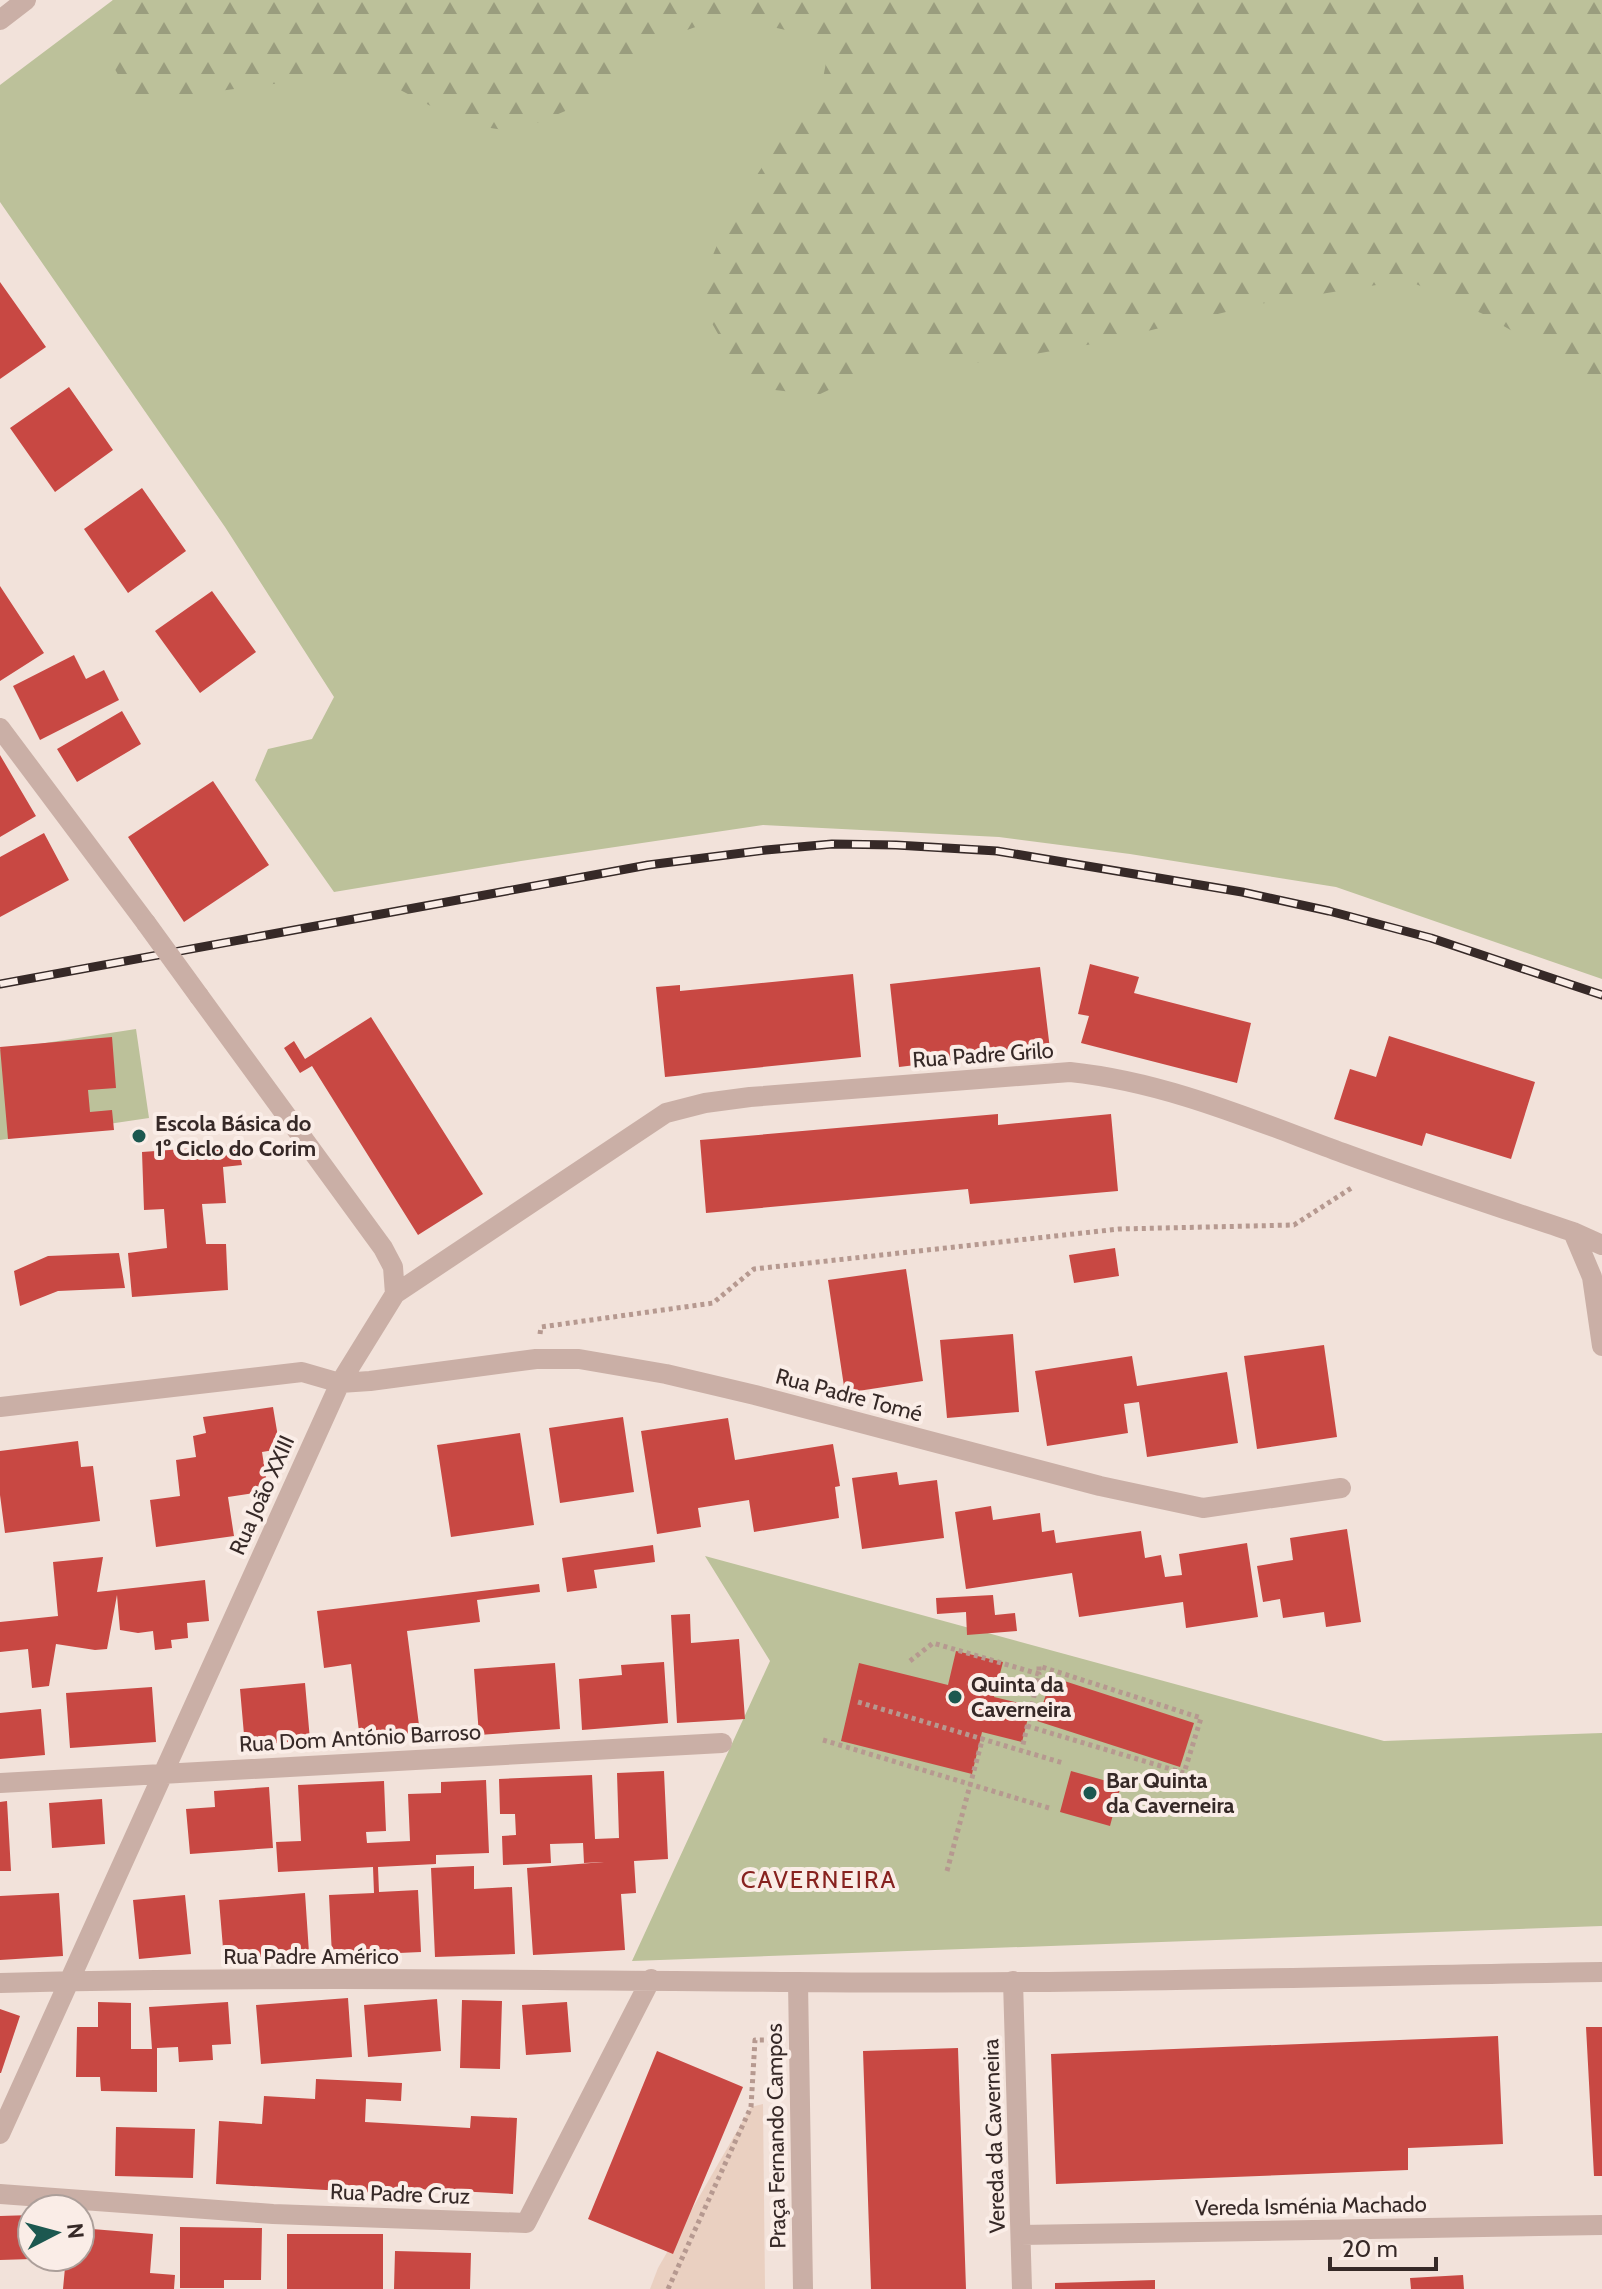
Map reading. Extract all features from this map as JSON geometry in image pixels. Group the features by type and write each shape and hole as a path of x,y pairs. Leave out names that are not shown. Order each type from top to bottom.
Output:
{"street":[{"path":"0,20 26,0"},
{"path":"0,728 383,1248 393,1267 395,1294"},
{"name":"Rua Padre Grilo","path":"395,1294 666,1113 705,1103 1070,1072 1114,1077 1183,1094 1602,1245"},
{"path":"1573,1232 1592,1277 1602,1346"},
{"name":"Rua João XXIII","path":"0,2134 340,1383 395,1294"},
{"name":"Rua Padre Tomé","path":"340,1383 536,1359 579,1359 666,1374 755,1395 1100,1486 1203,1508 1341,1488"},
{"path":"0,1407 302,1372 340,1383"},
{"name":"Rua Dom António Barroso","path":"0,1783 722,1743"},
{"name":"Rua Padre Américo","path":"0,1983 621,1979 1013,1981 1602,1972"},
{"name":"Rua Padre Cruz","path":"0,2194 273,2214 526,2223 651,1979"},
{"name":"Vereda da Caverneira","path":"1013,1981 1022,2289"},
{"name":"Praça Fernando Campos","path":"798,1982 803,2289"},
{"name":"Vereda Isménia Machado","path":"1021,2235 1602,2225"}],"path":[{"path":"536,1359 541,1327 713,1303 754,1269 1119,1229 1294,1225 1385,1168"},
{"path":"910,1661 933,1643 1039,1674"},
{"path":"1022,1749 1039,1666 1201,1718 1184,1773 1027,1726"},
{"path":"858,1702 1063,1763"},
{"path":"947,1871 983,1737"},
{"path":"823,1740 1049,1808"},
{"path":"668,2289 751,2107 755,2040 799,2041"}],"green space":[{"path":"113,0 1225,0 1602,21 1602,979 1336,887 1130,854 999,837 763,825 334,892 255,780 268,749 312,739 334,697 225,527 0,202 0,85"},
{"path":"113,0 1602,0 1602,383 1483,314 1407,280 1259,304 1098,343 983,363 899,357 818,395 748,387 696,295 729,217 784,134 821,88 826,63 794,32 726,16 665,38 584,103 516,132 465,124 366,72 133,102 111,62 105,13"},
{"path":"136,1029 149,1118 0,1140 0,1050"},
{"name":"Quinta da Caverneira","path":"705,1556 1384,1741 1602,1733 1602,1926 632,1961 770,1661"}],"shaded area":[{"path":"763,2104 765,2289 650,2289 658,2268 751,2107"}],"building":[{"path":"0,282 46,347 0,379"},
{"path":"69,387 113,450 55,492 10,428"},
{"path":"142,488 186,551 128,593 84,529"},
{"path":"0,586 44,653 0,681"},
{"path":"212,591 256,652 200,693 155,631"},
{"path":"74,655 86,679 104,670 119,700 40,740 13,686"},
{"path":"122,711 141,744 77,782 57,749"},
{"path":"0,755 36,816 0,837"},
{"path":"213,781 269,865 184,922 128,837"},
{"path":"44,833 69,880 0,917 0,857"},
{"path":"1090,964 1139,977 1134,993 1251,1023 1237,1083 1081,1043 1089,1016 1078,1014"},
{"path":"1040,967 1050,1049 899,1067 890,984"},
{"path":"853,974 861,1057 665,1077 656,987 680,985 680,991"},
{"path":"371,1017 483,1194 418,1235 312,1066 300,1073 284,1048 294,1041 305,1059"},
{"path":"1389,1036 1535,1082 1511,1159 1426,1133 1422,1146 1334,1119 1350,1069 1376,1077"},
{"path":"112,1037 116,1088 88,1090 90,1112 112,1110 114,1130 8,1139 0,1047"},
{"path":"998,1114 998,1125 1111,1114 1118,1191 970,1204 968,1189 706,1213 700,1140"},
{"path":"238,1145 242,1165 223,1167 226,1203 202,1204 206,1244 226,1244 228,1290 132,1297 128,1253 167,1248 164,1209 144,1210 142,1152"},
{"path":"1115,1248 1119,1276 1074,1283 1069,1255"},
{"path":"119,1253 125,1288 58,1291 20,1306 14,1271 48,1256"},
{"path":"906,1269 923,1381 845,1393 828,1280"},
{"path":"1013,1334 1019,1412 947,1418 940,1340"},
{"path":"1324,1345 1337,1437 1257,1449 1244,1356"},
{"path":"1132,1356 1137,1386 1227,1372 1238,1443 1147,1457 1139,1402 1124,1404 1128,1433 1047,1446 1035,1371"},
{"path":"273,1407 280,1449 262,1452 268,1491 228,1497 234,1536 156,1547 150,1500 180,1496 176,1460 196,1457 193,1436 206,1433 203,1417"},
{"path":"623,1417 634,1492 560,1503 549,1428"},
{"path":"728,1418 735,1460 833,1444 840,1486 835,1487 839,1518 754,1532 749,1500 698,1508 701,1527 657,1534 641,1431"},
{"path":"520,1433 534,1525 451,1537 437,1445"},
{"path":"78,1441 81,1467 93,1466 100,1521 5,1533 0,1495 0,1451"},
{"path":"897,1472 899,1485 937,1480 944,1538 862,1549 852,1478"},
{"path":"991,1506 993,1520 1040,1513 1042,1532 1054,1530 1056,1543 1141,1531 1145,1558 1161,1555 1165,1577 1182,1575 1179,1554 1247,1543 1258,1617 1186,1628 1183,1602 1079,1617 1072,1573 966,1589 955,1512"},
{"path":"1347,1529 1361,1622 1326,1627 1324,1612 1283,1618 1280,1599 1263,1602 1257,1566 1293,1560 1290,1538"},
{"path":"653,1545 655,1562 594,1570 597,1588 567,1592 562,1558"},
{"path":"103,1557 97,1592 205,1580 209,1621 187,1623 188,1638 171,1640 172,1648 155,1650 153,1631 138,1633 120,1630 117,1595 107,1649 56,1644 49,1686 32,1688 28,1649 0,1652 0,1622 58,1616 53,1562"},
{"path":"539,1584 540,1592 477,1600 480,1622 407,1631 420,1733 360,1740 351,1664 324,1668 317,1611"},
{"path":"993,1595 995,1615 1015,1613 1017,1631 967,1635 966,1612 937,1614 936,1598"},
{"path":"690,1614 691,1643 739,1639 745,1719 677,1723 671,1615"},
{"path":"956,1651 1003,1662 994,1697 1031,1706 1022,1742 982,1732 972,1774 841,1741 859,1663 948,1685"},
{"path":"664,1662 668,1723 582,1730 579,1679 622,1675 621,1665"},
{"path":"555,1663 560,1729 479,1735 474,1669"},
{"path":"1052,1677 1194,1723 1180,1767 1037,1721"},
{"path":"305,1683 310,1740 245,1746 240,1689"},
{"path":"152,1687 156,1742 70,1748 66,1693"},
{"path":"41,1709 45,1755 0,1759 0,1713"},
{"path":"664,1771 668,1859 634,1861 636,1893 621,1894 625,1950 533,1955 527,1868 604,1862 584,1863 583,1843 550,1844 551,1863 503,1865 502,1836 516,1835 515,1814 500,1814 499,1779 592,1775 595,1839 619,1838 617,1773"},
{"path":"1071,1771 1121,1785 1110,1826 1060,1812"},
{"path":"486,1780 489,1853 436,1855 436,1864 378,1867 379,1892 418,1890 421,1952 332,1956 329,1895 374,1893 373,1867 278,1872 276,1842 301,1841 298,1785 384,1781 386,1831 366,1832 367,1843 410,1841 408,1794 441,1793 441,1782"},
{"path":"269,1787 273,1848 190,1854 186,1809 215,1807 214,1791"},
{"path":"102,1799 105,1844 52,1848 49,1803"},
{"path":"7,1801 11,1871 0,1871 0,1802"},
{"path":"474,1866 474,1889 512,1887 515,1954 435,1957 431,1868"},
{"path":"59,1893 63,1956 0,1960 0,1896"},
{"path":"305,1893 309,1953 224,1960 219,1900"},
{"path":"185,1895 191,1954 139,1959 133,1900"},
{"path":"348,1998 352,2057 261,2064 256,2005"},
{"path":"437,1999 441,2051 368,2057 364,2005"},
{"path":"462,2000 502,2001 500,2069 460,2068"},
{"path":"98,2002 131,2003 131,2049 152,2049 149,2007 228,2002 231,2044 212,2045 213,2060 179,2062 178,2047 157,2048 157,2092 101,2091 100,2077 76,2077 77,2027 98,2027"},
{"path":"567,2002 571,2052 526,2055 522,2005"},
{"path":"0,2009 20,2016 1,2073 0,2073"},
{"path":"1586,2027 1602,2027 1602,2176 1594,2176"},
{"path":"1498,2036 1503,2144 1408,2148 1408,2170 1056,2184 1051,2054"},
{"path":"958,2048 966,2289 871,2289 863,2051"},
{"path":"657,2051 743,2087 673,2254 588,2219"},
{"path":"316,2079 402,2083 401,2101 366,2099 365,2122 470,2128 471,2116 517,2118 513,2194 417,2189 416,2195 216,2184 219,2121 262,2124 264,2096 315,2099"},
{"path":"116,2127 195,2129 193,2178 115,2176"},
{"path":"0,2216 16,2216 16,2260 0,2260"},
{"path":"180,2227 262,2228 261,2280 224,2280 224,2288 180,2288"},
{"path":"96,2229 153,2234 150,2273 175,2275 174,2289 63,2289 64,2273 96,2273"},
{"path":"287,2234 383,2234 383,2289 287,2289"},
{"path":"395,2251 471,2253 470,2289 394,2289"},
{"path":"1463,2275 1464,2289 1411,2289 1410,2278"},
{"path":"1155,2280 1155,2289 1055,2289 1055,2283"}],"railway":[{"path":"0,984 648,865 832,844 997,851 1242,892 1431,938 1602,995"}],"place":[{"name":"Escola Básica do 1º Ciclo do Corim","path":"139,1136"},
{"name":"Quinta da Caverneira","path":"955,1697"},
{"name":"Bar Quinta da Caverneira","path":"1090,1793"}],"district":[{"name":"CAVERNEIRA","path":"819,1879"}]}
